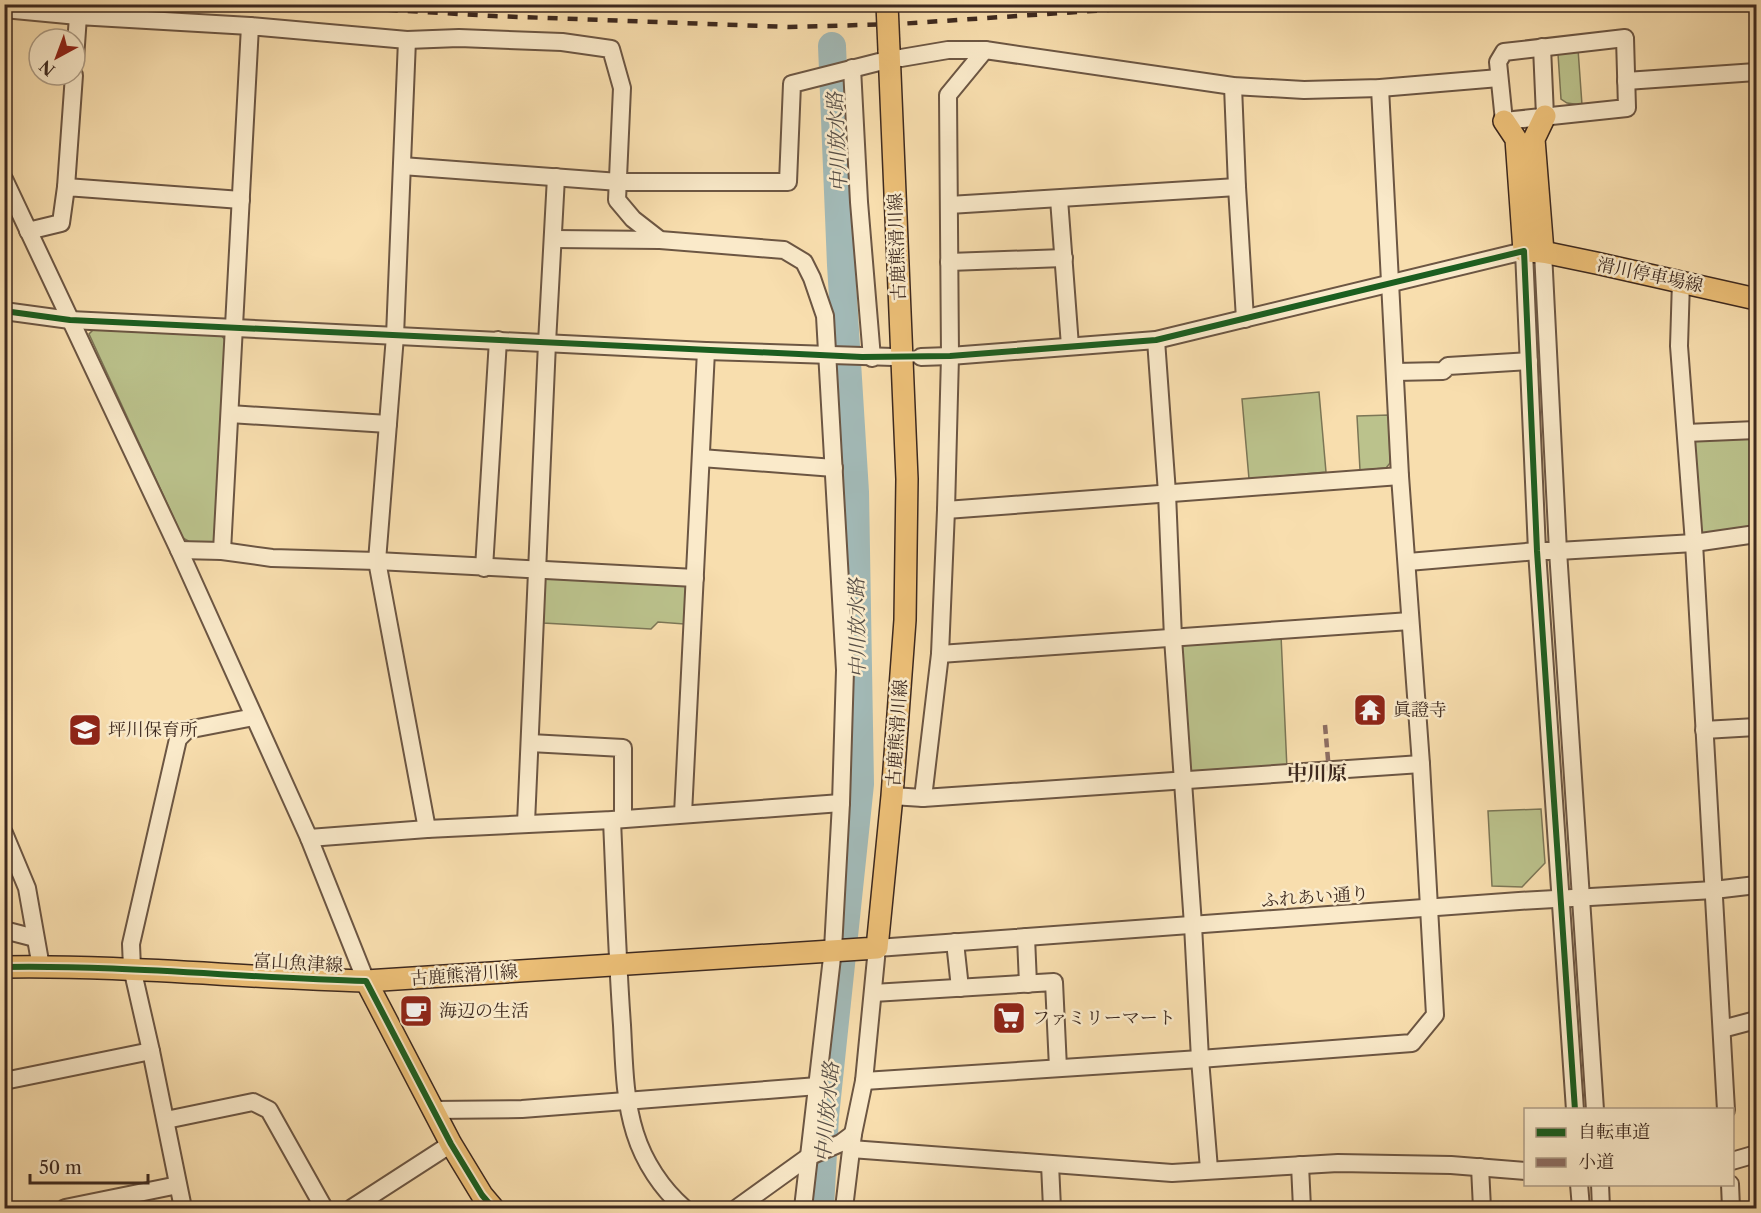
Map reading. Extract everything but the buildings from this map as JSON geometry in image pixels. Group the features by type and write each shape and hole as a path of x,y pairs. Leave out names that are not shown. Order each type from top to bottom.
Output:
{"main road":[{"name":"古鹿熊滑川線","path":"366,981 871,948 892,796 905,620 907,479 887,4"},
{"path":"1534,252 1534,139 1545,116"},
{"path":"1504,121 1516,139 1534,252"},
{"name":"滑川停車場線","path":"1534,252 1681,281 1756,299"},
{"name":"富山魚津線","path":"4,968 132,968 366,981 451,1144 482,1196 493,1209"}],"street":[{"path":"4,9 78,16 249,26 407,40 482,39 562,42 611,49 622,88 617,200 633,219 660,240"},
{"path":"77,27 78,16"},
{"path":"222,552 249,26"},
{"path":"1625,38 1627,108 1504,121 1499,78 1498,62 1504,52 1625,38"},
{"path":"407,40 395,336 377,561 427,829"},
{"path":"1542,47 1545,116"},
{"path":"402,166 619,182 788,182 792,84 819,79 890,57 948,50 985,50 1233,86 1304,90 1380,88 1499,78"},
{"path":"923,798 940,654 946,510 950,356 948,95 985,50"},
{"path":"849,69 867,358"},
{"path":"1626,81 1756,72"},
{"path":"1233,86 1245,319"},
{"path":"28,231 61,223 66,188 73,87"},
{"path":"864,1081 1412,1043 1435,1015 1408,562 1400,476 1380,88"},
{"path":"526,823 556,177"},
{"path":"4,179 179,550 309,838 366,981"},
{"path":"949,205 1237,187"},
{"path":"66,188 241,200"},
{"path":"1059,199 1070,346"},
{"path":"554,239 660,240 784,250 804,262 825,316 830,355 845,670 836,949 802,1209"},
{"path":"921,357 1156,340 1391,282 1534,252"},
{"path":"1534,252 1529,361 1537,551 1575,1108"},
{"path":"1534,252 1558,551 1595,1108"},
{"path":"949,262 1064,258"},
{"path":"1681,281 1679,346 1694,543 1726,1108"},
{"path":"4,312 70,320 706,351 867,358 893,357"},
{"path":"484,567 498,340"},
{"path":"1156,340 1167,493 1173,638 1209,1169"},
{"path":"683,814 706,351"},
{"path":"1395,372 1443,371 1448,366 1529,361"},
{"path":"230,414 388,424"},
{"path":"1686,433 1756,430"},
{"path":"701,458 834,468"},
{"path":"946,510 1400,476"},
{"path":"1408,562 1537,551 1694,543 1756,534"},
{"path":"179,550 272,558 377,561 695,578"},
{"path":"940,654 1410,621"},
{"path":"183,1209 132,968 131,945 178,739 187,730 254,717"},
{"path":"1704,730 1756,727"},
{"path":"530,743 622,748 617,819 618,965 627,1100 635,1134 646,1161 669,1195 684,1209"},
{"path":"892,796 923,798 1421,764"},
{"path":"309,838 617,819 841,802"},
{"path":"4,833 27,888 41,967"},
{"name":"ふれあい通り","path":"871,948 1714,890 1756,885"},
{"path":"4,930 35,938"},
{"path":"1026,937 1028,984"},
{"path":"955,942 960,988"},
{"path":"844,1209 848,1142 864,1081 873,993 871,948"},
{"path":"873,993 1054,982 1058,1068"},
{"path":"1722,1029 1756,1020"},
{"path":"4,1081 151,1051"},
{"path":"433,1110 522,1109 818,1086"},
{"path":"166,1120 253,1102 269,1110 324,1209"},
{"path":"737,1209 810,1157 848,1142 1050,1164 1172,1173 1338,1163 1480,1167 1524,1171"},
{"path":"351,1209 451,1144"},
{"path":"1734,1160 1756,1154"},
{"path":"1050,1164 1052,1209"},
{"path":"1300,1165 1302,1209"},
{"path":"1480,1167 1482,1209"},
{"path":"64,1209 178,1185"},
{"path":"1579,1186 1581,1209"},
{"path":"1600,1186 1601,1209"},
{"path":"1730,1186 1731,1209"}],"green space":[{"path":"1578,49 1582,105 1567,103 1561,99 1558,54"},
{"path":"95,328 221,335 225,340 214,542 190,542 183,538 89,334"},
{"path":"1319,392 1326,472 1249,479 1242,399"},
{"path":"1389,415 1390,463 1386,468 1360,470 1357,416"},
{"path":"1756,432 1756,534 1694,543 1686,436"},
{"path":"545,577 688,582 684,624 658,622 651,629 543,623"},
{"path":"1281,635 1287,769 1196,775 1187,770 1179,648 1186,642"},
{"path":"1541,809 1545,863 1522,887 1492,886 1488,811"}],"waterway":[{"name":"中川放水路","path":"820,1208 825,1116 860,784 855,492 841,265 832,46"}],"railway":[{"path":"288,4 494,16 789,27 898,24 1196,4"}],"marked path":[{"path":"1325,725 1329,771"}],"cycle path":[{"path":"4,311 70,320 862,357 950,356 1156,340 1524,251 1537,551 1575,1108"},
{"path":"4,967 95,968 366,981 451,1144 482,1195 493,1208"}],"place":[{"name":"眞證寺","path":"1370,710"},
{"name":"坪川保育所","path":"85,730"},
{"name":"海辺の生活","path":"416,1011"},
{"name":"ファミリーマート","path":"1009,1018"}],"district":[{"name":"中川原","path":"1317,773"}]}
